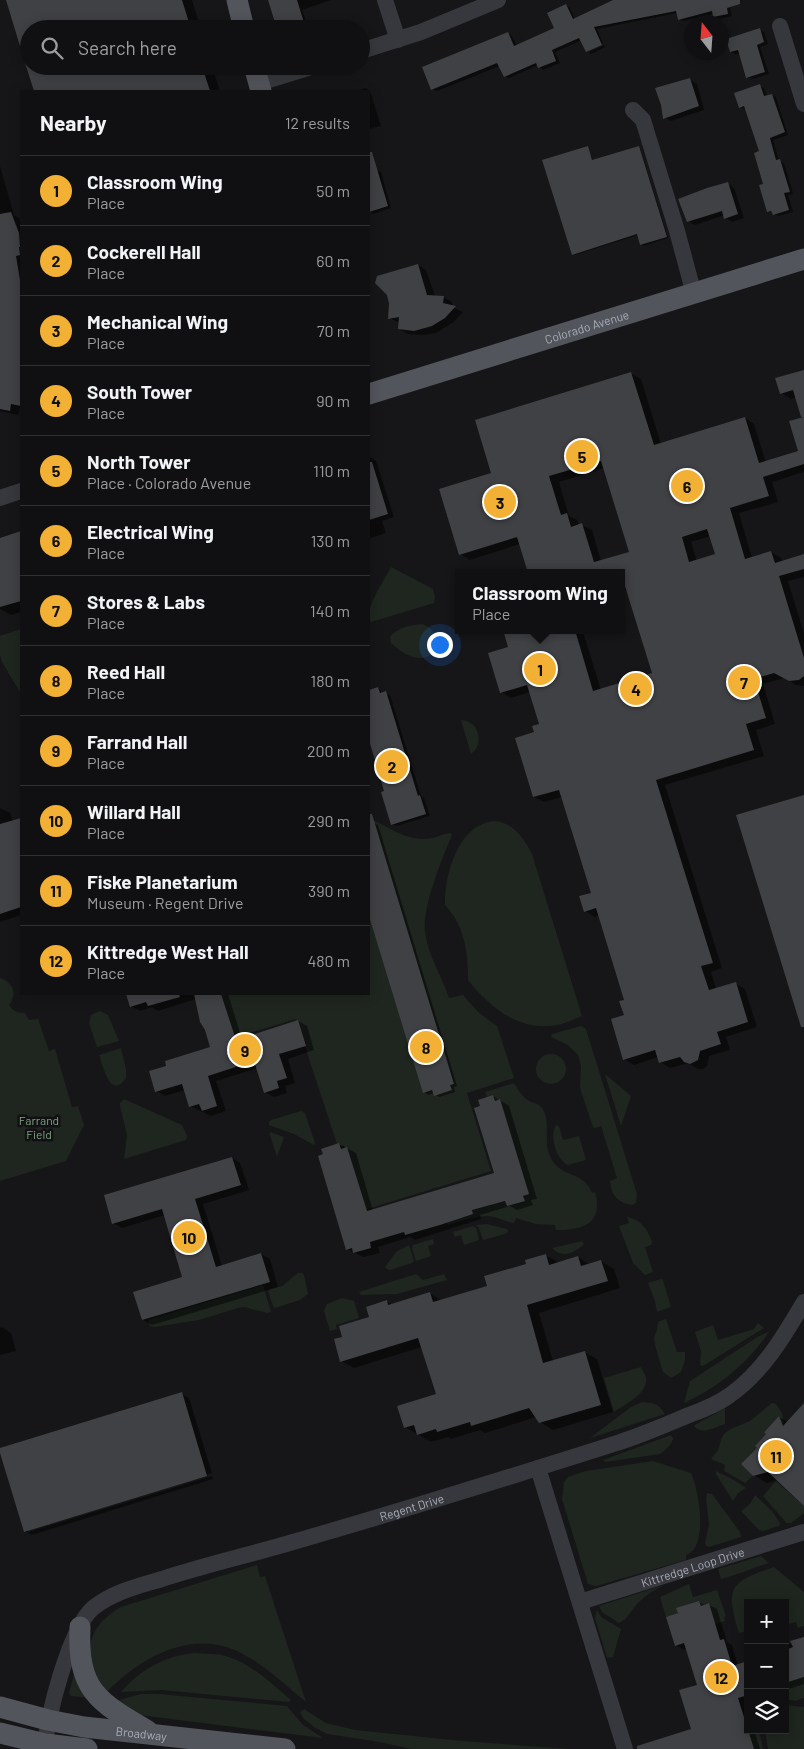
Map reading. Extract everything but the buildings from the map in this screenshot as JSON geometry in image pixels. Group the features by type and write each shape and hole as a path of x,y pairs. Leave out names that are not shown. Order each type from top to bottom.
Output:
{"main road":[{"path":"237,0 242,20"},
{"name":"Colorado Avenue","path":"370,394 804,260"},
{"path":"80,1627 82,1663 95,1694 116,1712 155,1735"},
{"name":"Broadway","path":"0,1707 48,1720 84,1727 285,1749"},
{"path":"0,1734 45,1746 87,1749"}],"street":[{"path":"386,0 398,40"},
{"path":"370,48 421,32 498,0"},
{"path":"780,26 804,104"},
{"path":"258,80 278,75"},
{"path":"633,110 643,120 694,294"},
{"path":"0,498 20,491"},
{"name":"Regent Drive","path":"45,1746 48,1720 68,1656 80,1627 91,1610 106,1599 131,1588 292,1542 538,1468 653,1431 730,1396 749,1379 778,1345 804,1302"},
{"path":"538,1468 625,1749"},
{"name":"Kittredge Loop Drive","path":"580,1602 804,1532"}],"green space":[{"path":"391,567 433,589 435,597 434,603 371,622 370,610 376,594"},
{"path":"422,624 431,629 436,637 434,652 427,657 418,658 406,654 391,643 390,637 397,631 409,626"},
{"path":"20,629 20,692 2,662 0,636"},
{"path":"461,720 472,724 478,733 478,744 471,754"},
{"path":"370,818 399,833 415,838 432,838 451,833 452,835 430,897 425,932 432,958 449,998 463,995 478,1012 497,1026 514,1078 467,1093 491,1171 364,1210 344,1146 338,1147 296,1019 233,1038 219,995 370,995"},
{"path":"493,821 512,827 525,842 532,854 582,1016 566,1023 543,1026 518,1021 507,1016 486,1000 468,980 464,940 457,922 445,905 447,880 462,842 481,825"},
{"name":"Farrand Field","path":"0,978 8,982 13,989 12,1001 9,1005 12,1009 25,1013 29,1020 38,1019 49,1051 55,1049 72,1107 78,1106 84,1125 66,1161 0,1181"},
{"path":"100,1011 108,1015 119,1041 97,1047 89,1023 91,1015"},
{"path":"581,1026 586,1029 637,1194 636,1203 632,1205 616,1198 612,1190 610,1181 617,1178 601,1126 593,1127 580,1088 581,1066 578,1055 568,1045 551,1037 552,1034"},
{"path":"121,1048 126,1078 116,1086 108,1079 99,1055"},
{"path":"551,1054 557,1055 565,1063 565,1075 557,1083 551,1084 545,1083 537,1075 536,1069 537,1063 545,1055"},
{"path":"605,1074 631,1096 621,1126"},
{"path":"514,1083 520,1093 529,1101 541,1107 545,1114 548,1149 554,1163 564,1171 580,1178 589,1186 592,1193 595,1192 596,1211 589,1223 574,1229 556,1230 555,1225 536,1224 516,1218 514,1223 495,1217 483,1216 448,1225 447,1222 473,1214 472,1210 505,1201 525,1200 500,1099 495,1101 493,1095 487,1097 485,1092"},
{"path":"124,1099 182,1125 187,1136 186,1140 124,1159 127,1135 120,1103"},
{"path":"301,1111 305,1113 315,1143 314,1145 294,1134 269,1125 271,1120"},
{"path":"556,1125 559,1126 563,1140 579,1136 586,1160 568,1165 560,1158 555,1147 553,1135"},
{"path":"270,1132 284,1137 277,1157 270,1135"},
{"path":"627,1217 640,1223 648,1233 652,1242 651,1245 645,1247 653,1272 645,1275 633,1263 619,1226 629,1223"},
{"path":"487,1224 507,1229 508,1232 483,1240 476,1225"},
{"path":"473,1226 476,1228 479,1240 464,1245 461,1235 455,1237 453,1232"},
{"path":"433,1239 434,1244 428,1246 431,1256 416,1261 412,1248 413,1245"},
{"path":"582,1241 584,1244 568,1254 560,1253 552,1248"},
{"path":"409,1245 414,1261 412,1263 390,1270 385,1267 396,1252"},
{"path":"298,1273 304,1275 308,1294 300,1300 275,1308 268,1291 282,1286"},
{"path":"416,1274 423,1280 444,1274 447,1280 397,1294 361,1295 359,1292"},
{"path":"663,1280 671,1307 657,1312 648,1283"},
{"path":"263,1285 271,1312 267,1313 244,1307 199,1320 155,1327 150,1326 148,1320"},
{"path":"342,1298 354,1301 359,1318 336,1325 337,1329 330,1331 324,1311 327,1304"},
{"path":"666,1319 677,1352 685,1352 685,1360 681,1372 671,1378 663,1372 654,1338 658,1322"},
{"path":"758,1323 764,1328 703,1366 700,1365 701,1351 695,1332 713,1325 718,1340 754,1329"},
{"path":"769,1332 752,1354 731,1374 709,1390 684,1403 690,1381 759,1336"},
{"path":"641,1367 646,1378 646,1384 640,1394 614,1412 604,1378"},
{"path":"642,1402 656,1405 665,1414 590,1438 631,1407"},
{"path":"772,1403 776,1404 782,1413 784,1424 782,1425 779,1416 764,1431 766,1434 755,1446 757,1448 741,1464 753,1476 745,1483 724,1471 725,1465 711,1459 718,1450 725,1433 750,1421"},
{"path":"725,1408 725,1424 706,1430 695,1427 695,1425"},
{"path":"671,1435 673,1438 671,1443 660,1454 605,1462 603,1460"},
{"path":"653,1461 691,1473 699,1505 700,1530 698,1542 693,1550 686,1555 686,1560 596,1586 588,1584 562,1499 564,1482 568,1477 586,1471"},
{"path":"716,1471 746,1488 738,1493 733,1501 716,1474"},
{"path":"776,1481 804,1506 804,1513 791,1523 786,1523 763,1496"},
{"path":"707,1493 712,1494 740,1532 741,1537 709,1547 706,1546 709,1525"},
{"path":"755,1495 772,1511 780,1523 779,1526 763,1531 759,1530 741,1511 750,1504"},
{"path":"761,1556 769,1563 721,1579 718,1569"},
{"path":"257,1565 260,1577 265,1576 306,1702 267,1669 250,1658 223,1646 205,1644 186,1645 152,1658 121,1679 107,1692 93,1668 90,1645 99,1625 108,1616 121,1607"},
{"path":"774,1567 804,1592 804,1626 798,1628 796,1622 789,1624 789,1599 744,1599 744,1632 739,1633 732,1606 734,1589 739,1583 759,1572"},
{"path":"689,1584 693,1597 717,1590 726,1616 724,1617 725,1621 715,1624 708,1603 666,1617 660,1597"},
{"path":"664,1585 644,1598 619,1623 602,1612 599,1606"},
{"path":"597,1610 601,1617 621,1629 613,1657 607,1658 595,1618"},
{"path":"194,1653 220,1655 238,1660 262,1676 291,1700 289,1702 161,1690 121,1692 136,1677 153,1665 173,1657"},
{"path":"76,1666 88,1698 71,1696 69,1693"},
{"path":"804,1677 804,1698 796,1701 789,1700 789,1682"},
{"path":"141,1694 287,1706 303,1725 323,1738 131,1714 115,1702"},
{"path":"789,1705 804,1707 804,1749 768,1749 766,1734 789,1734"},
{"path":"304,1709 326,1723 355,1730 462,1741 570,1749 412,1749 327,1734 303,1718 300,1712"},
{"path":"749,1734 760,1734 763,1749 751,1749"}],"place":[{"name":"North Tower","path":"582,456"},
{"name":"Electrical Wing","path":"687,486"},
{"name":"Mechanical Wing","path":"500,502"},
{"name":"Classroom Wing","path":"540,669"},
{"name":"Stores & Labs","path":"744,682"},
{"name":"South Tower","path":"636,689"},
{"name":"Cockerell Hall","path":"392,766"},
{"name":"Reed Hall","path":"426,1047"},
{"name":"Farrand Hall","path":"245,1050"},
{"name":"Willard Hall","path":"189,1237"},
{"name":"Fiske Planetarium","path":"776,1456"},
{"name":"Kittredge West Hall","path":"721,1677"}]}
